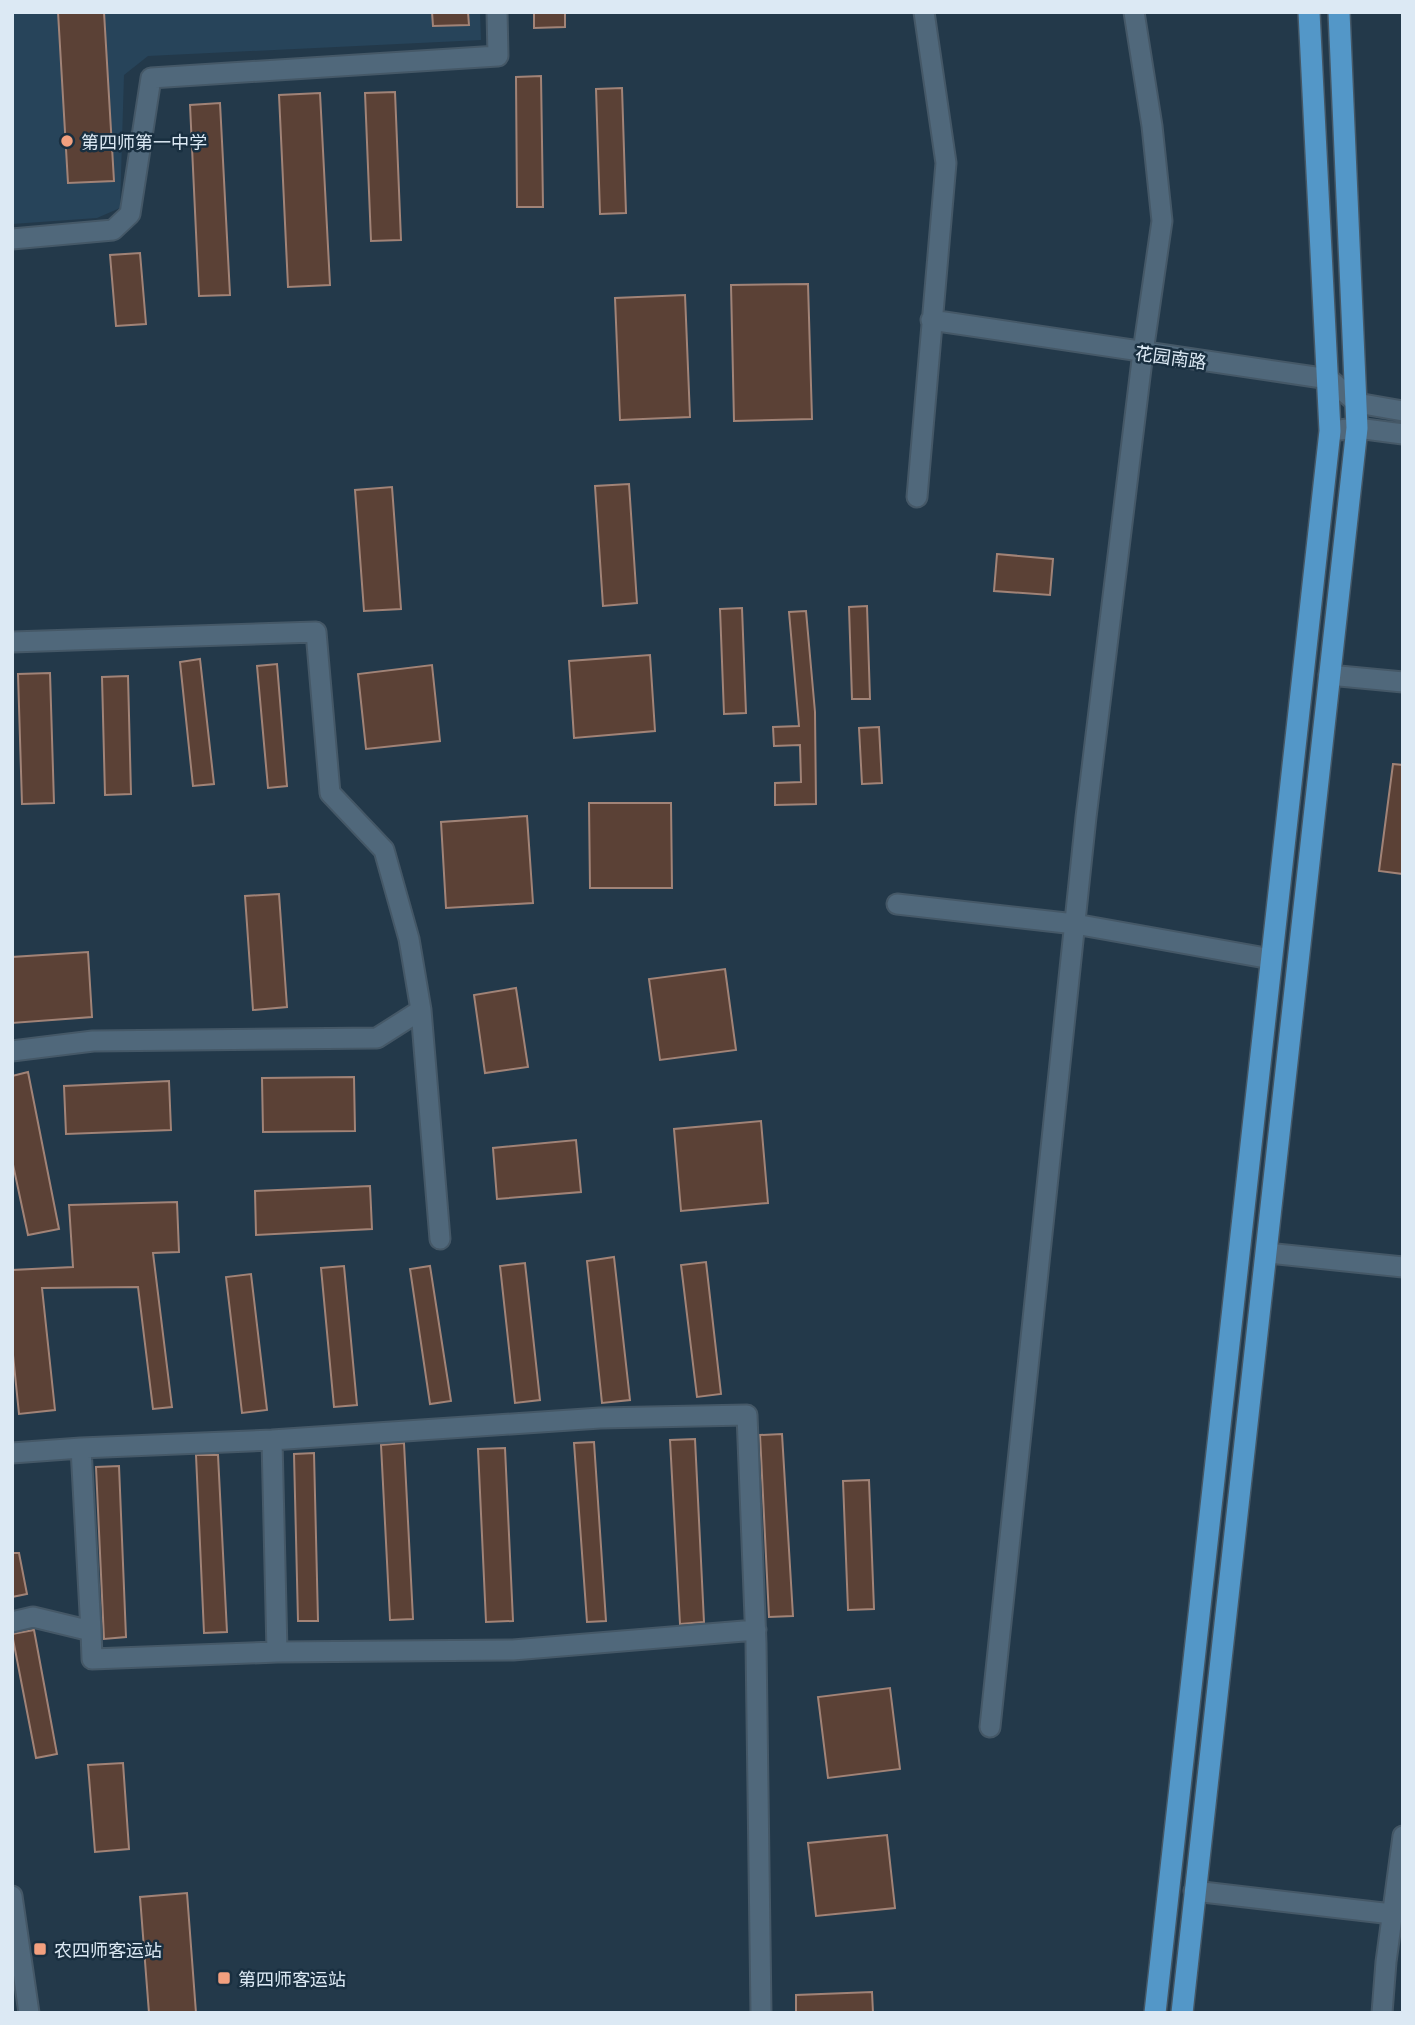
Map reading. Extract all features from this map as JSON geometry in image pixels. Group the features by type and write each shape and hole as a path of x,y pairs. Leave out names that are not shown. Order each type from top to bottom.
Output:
{"main road":[{"path":"1155,2013 1331,430 1309,12"},
{"path":"1181,2013 1357,428 1339,12"}],"street":[{"path":"12,239 113,230 130,214 151,78 498,56 497,12"},
{"path":"916,497 946,163 924,12"},
{"path":"990,1727 1075,924 1143,352 1162,221 1152,126 1134,12"},
{"name":"花园南路","path":"932,320 1329,379"},
{"path":"1329,379 1357,403 1403,411"},
{"path":"1331,430 1357,428 1403,434"},
{"path":"12,642 317,632 330,793 384,850 409,939 421,1010 440,1240"},
{"path":"1329,675 1403,682"},
{"path":"897,904 1075,924 1271,959"},
{"path":"12,1051 93,1041 377,1038 421,1010"},
{"path":"1267,1253 1403,1267"},
{"path":"12,1453 272,1440 600,1418 747,1415 756,1630 761,2013"},
{"path":"272,1440 277,1652"},
{"path":"81,1448 92,1659 277,1652 513,1650 756,1630"},
{"path":"12,1622 33,1617 91,1631"},
{"path":"1382,2013 1394,1960 1392,1914 1403,1836"},
{"path":"1194,1891 1392,1914"},
{"path":"12,1895 29,2013"}],"shaded area":[{"name":"第四师第一中学","path":"12,12 480,12 481,40 148,56 124,75 120,208 97,218 12,224"}],"building":[{"path":"58,12 104,12 114,181 68,183"},
{"path":"432,12 468,12 469,25 433,26"},
{"path":"534,12 565,12 565,27 534,28"},
{"path":"541,76 543,207 517,207 516,77"},
{"path":"622,88 626,213 600,214 596,89"},
{"path":"395,92 401,240 371,241 365,93"},
{"path":"320,93 330,285 288,287 279,95"},
{"path":"220,103 230,295 199,296 190,105"},
{"path":"140,253 146,324 116,326 110,255"},
{"path":"808,284 812,419 734,421 731,285"},
{"path":"685,295 690,417 620,420 615,298"},
{"path":"629,484 637,603 603,606 595,486"},
{"path":"392,487 401,609 364,611 355,490"},
{"path":"997,554 1053,559 1050,595 994,591"},
{"path":"867,606 870,699 852,699 849,607"},
{"path":"742,608 746,713 724,714 720,609"},
{"path":"806,611 815,712 816,804 775,805 775,783 801,782 800,745 774,746 773,727 799,726 789,612"},
{"path":"650,655 655,731 574,738 569,661"},
{"path":"200,659 214,784 193,786 180,662"},
{"path":"277,664 287,786 268,788 257,666"},
{"path":"432,665 440,741 366,749 358,674"},
{"path":"50,673 54,803 22,804 18,674"},
{"path":"128,676 131,794 105,795 102,677"},
{"path":"879,727 882,783 862,784 859,728"},
{"path":"1393,764 1403,765 1403,874 1379,871"},
{"path":"589,803 671,803 672,888 590,888"},
{"path":"527,816 533,903 446,908 441,822"},
{"path":"279,894 287,1007 253,1010 245,896"},
{"path":"88,952 92,1017 12,1023 12,957"},
{"path":"725,969 736,1050 660,1060 649,979"},
{"path":"516,988 528,1067 485,1073 474,995"},
{"path":"28,1072 59,1229 28,1235 12,1160 12,1076"},
{"path":"354,1077 355,1131 263,1132 262,1078"},
{"path":"169,1081 171,1130 66,1134 64,1086"},
{"path":"761,1121 768,1203 681,1211 674,1129"},
{"path":"576,1140 581,1192 497,1199 493,1148"},
{"path":"370,1186 372,1229 256,1235 255,1191"},
{"path":"177,1202 179,1252 153,1253 172,1407 153,1409 138,1287 42,1288 55,1410 19,1414 12,1345 12,1270 73,1267 69,1205"},
{"path":"614,1257 630,1400 602,1403 587,1261"},
{"path":"706,1262 721,1394 697,1397 681,1265"},
{"path":"525,1263 540,1400 515,1403 500,1266"},
{"path":"344,1266 357,1405 334,1407 321,1268"},
{"path":"430,1266 451,1401 430,1404 410,1269"},
{"path":"251,1274 267,1410 242,1413 226,1277"},
{"path":"782,1434 793,1616 769,1617 760,1435"},
{"path":"695,1439 704,1622 680,1624 670,1440"},
{"path":"594,1442 606,1621 587,1622 574,1443"},
{"path":"404,1443 413,1619 390,1620 381,1445"},
{"path":"505,1448 513,1621 486,1622 478,1449"},
{"path":"314,1453 318,1621 298,1621 294,1454"},
{"path":"196,1455 218,1455 227,1632 204,1633"},
{"path":"119,1466 126,1637 104,1639 96,1467"},
{"path":"869,1480 874,1609 848,1610 843,1481"},
{"path":"12,1553 19,1553 27,1594 12,1597"},
{"path":"34,1630 57,1754 36,1758 12,1634"},
{"path":"890,1688 900,1769 828,1778 818,1697"},
{"path":"123,1763 129,1849 95,1852 88,1765"},
{"path":"887,1835 895,1908 816,1916 808,1843"},
{"path":"187,1893 196,2013 149,2013 140,1897"},
{"path":"872,1992 873,2013 796,2013 796,1995"}],"place":[{"name":"第四师第一中学","path":"67,141"},
{"name":"农四师客运站","path":"40,1949"},
{"name":"第四师客运站","path":"224,1978"}]}
